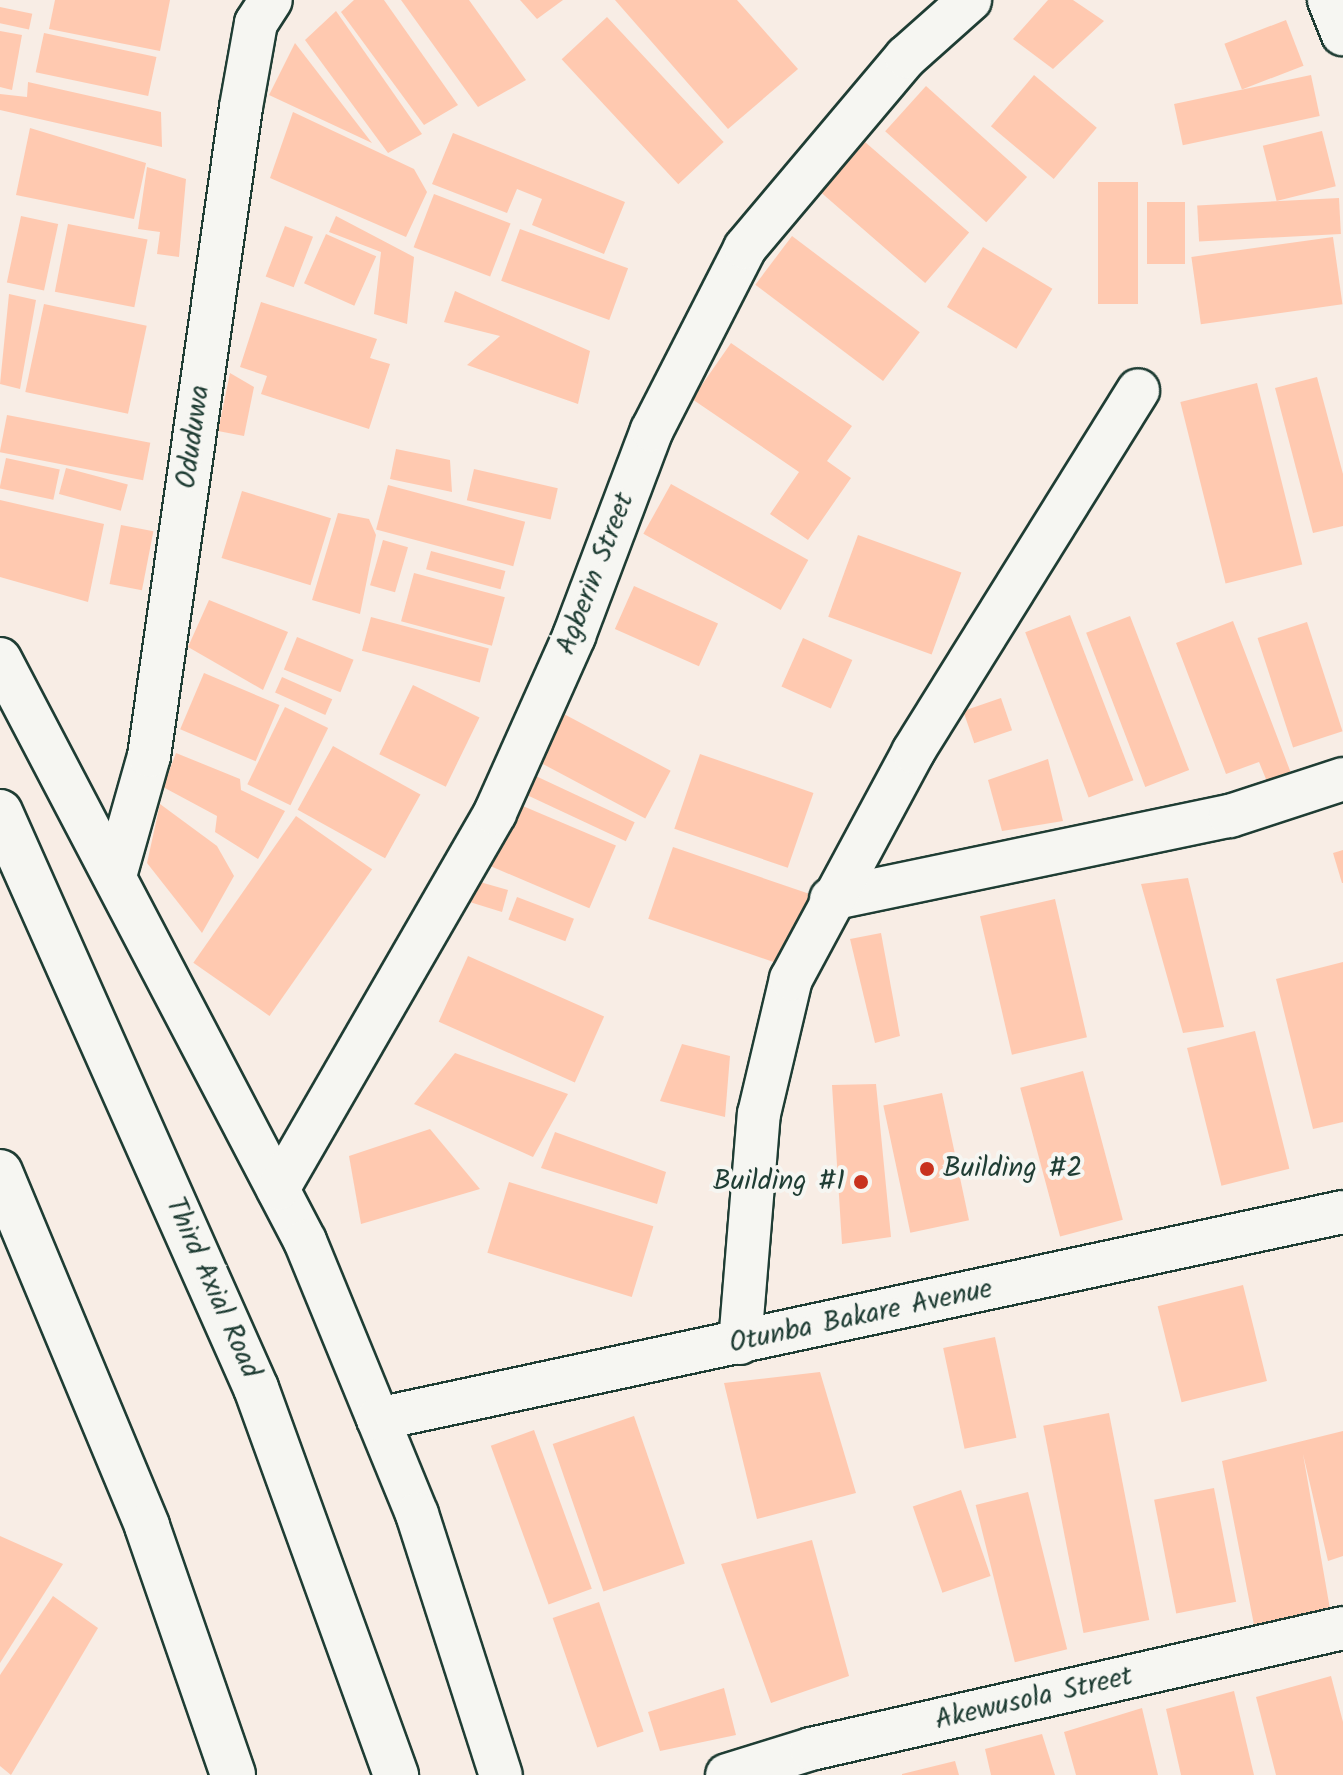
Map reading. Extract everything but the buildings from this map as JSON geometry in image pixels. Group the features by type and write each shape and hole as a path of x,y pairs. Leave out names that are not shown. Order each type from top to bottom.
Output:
{"highway":[{"name":"Third Axial Road","path":"0,812 256,1388 396,1775"},
{"path":"0,1172 147,1526 233,1775"}],"street":[{"name":"Oduduwa","path":"115,876 149,756 241,107 256,23 271,0"},
{"name":"Agberin Street","path":"278,1189 495,813 574,636 652,430 745,248 906,57 970,0"},
{"path":"1329,0 1343,34"},
{"path":"740,1343 759,1114 791,979 831,899 1138,390"},
{"path":"0,659 278,1189 417,1514 501,1775"},
{"path":"831,899 1230,816 1343,779"},
{"name":"Otunba Bakare Avenue","path":"378,1419 1343,1212"},
{"name":"Akewusola Street","path":"727,1775 811,1749 1343,1628"}],"place":[{"name":"Building #2","path":"927,1169"},
{"name":"Building #1","path":"861,1182"}]}
